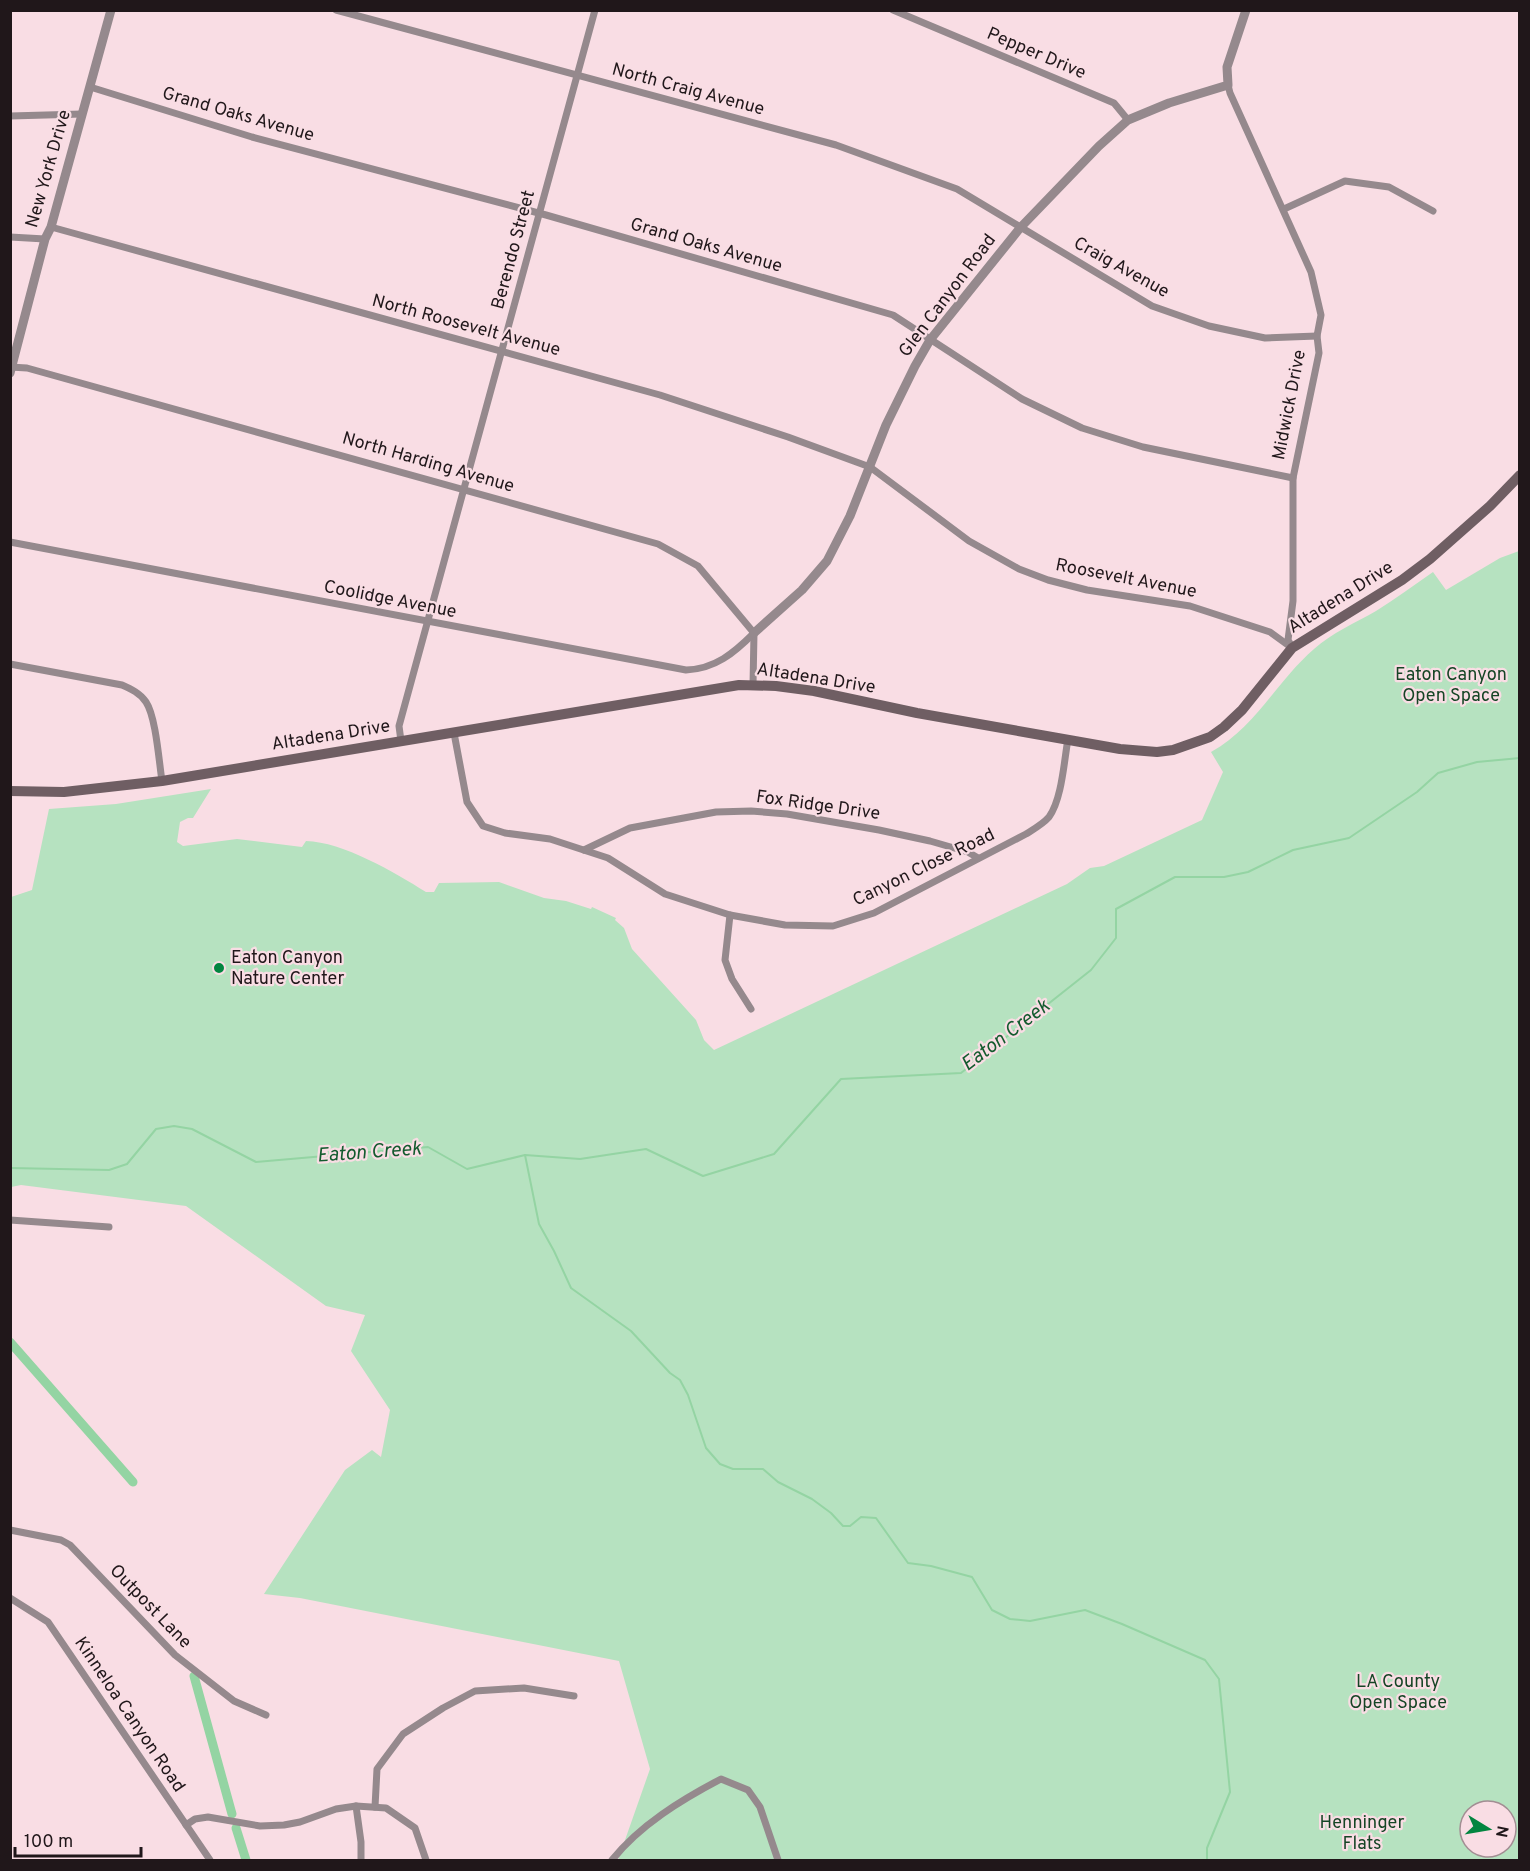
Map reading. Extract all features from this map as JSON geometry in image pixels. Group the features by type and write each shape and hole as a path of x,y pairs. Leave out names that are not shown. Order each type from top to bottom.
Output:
{"main road":[{"name":"Altadena Drive","path":"10,791 64,792 162,781 701,690 753,685 814,692 1120,749 1157,752 1173,750 1210,737 1224,727 1242,710 1292,648 1402,580 1430,559 1490,506 1520,475"}],"street":[{"name":"New York Drive","path":"11,369 45,239 51,227 111,10"},
{"name":"North Craig Avenue","path":"336,10 836,145 957,189 1020,228"},
{"name":"Berendo Street","path":"400,741 399,726 596,10"},
{"name":"Pepper Drive","path":"893,10 1114,104 1128,120"},
{"name":"Midwick Drive","path":"1246,10 1227,67 1228,85 1311,272 1321,315 1317,336 1320,353 1293,478 1293,601 1288,640 1292,648"},
{"name":"Glen Canyon Road","path":"754,633 802,590 827,561 850,516 897,399 930,340 1020,228 1099,146 1128,120 1228,85"},
{"name":"Grand Oaks Avenue","path":"90,87 252,137 539,213 893,315 1022,399 1062,419 1154,450 1293,478"},
{"path":"10,116 82,114"},
{"path":"1284,208 1345,181 1389,187 1433,211"},
{"name":"North Roosevelt Avenue","path":"51,227 660,395 788,437 870,468"},
{"name":"Craig Avenue","path":"1020,228 1152,306 1209,326 1265,338 1317,336"},
{"path":"10,237 45,239"},
{"name":"North Harding Avenue","path":"11,369 27,368 658,544 698,566 754,633"},
{"name":"Roosevelt Avenue","path":"870,468 969,541 1019,569 1048,580 1087,590 1190,606 1270,632 1292,648"},
{"name":"Coolidge Avenue","path":"10,542 686,670 703,669 716,664 754,633"},
{"path":"753,685 754,633"},
{"path":"10,663 123,685 137,692 146,702 151,713 162,781"},
{"name":"Canyon Close Road","path":"454,733 467,802 483,826 505,833 550,840 608,858 665,894 730,915 785,925 833,926 874,913 1026,834 1048,817 1057,795 1068,739"},
{"name":"Fox Ridge Drive","path":"584,850 630,828 716,812 752,811 787,814 889,832 968,852 978,858"},
{"path":"730,915 725,960 732,979 751,1009"},
{"path":"10,1220 109,1227"},
{"name":"Outpost Lane","path":"10,1530 61,1540 70,1545 175,1655 234,1701 266,1715"},
{"name":"Kinneloa Canyon Road","path":"10,1598 48,1622 210,1860"},
{"path":"375,1807 377,1769 403,1734 443,1708 475,1691 524,1688 574,1696"},
{"path":"612,1860 628,1841 689,1796 721,1779 748,1790 754,1798 760,1807 778,1860"},
{"path":"186,1825 195,1819 208,1817 260,1826 284,1825 300,1822 336,1809 356,1806 386,1808 415,1828 426,1860"},
{"path":"356,1806 361,1860"}],"green space":[{"path":"1519,551 1519,1860 618,1860 650,1769 619,1661 300,1598 264,1594 345,1470 372,1450 381,1457 390,1410 351,1351 365,1315 326,1306 186,1206 21,1185 11,1187 11,897 32,890 49,809 116,804 211,789 193,818 180,822 177,842 183,846 237,839 302,847 306,841 320,843 368,859 426,892 434,892 439,883 499,882 544,898 566,901 591,909 592,907 616,918 615,920 624,928 632,949 696,1020 704,1040 714,1050 1067,884 1090,868 1104,866 1202,820 1223,772 1211,752 1253,718 1300,662 1321,643 1376,611 1433,572 1446,590 1500,558"}],"waterway":[{"name":"Eaton Creek","path":"10,1168 109,1170 127,1164 156,1129 174,1126 192,1129 256,1162 428,1147 467,1169 525,1155 580,1159 646,1149 703,1176 774,1154 841,1079 961,1073 1091,970 1116,938 1116,909 1175,877 1224,877 1248,872 1293,850 1349,838 1417,792 1438,773 1477,762 1520,758"},
{"path":"525,1155 539,1224 571,1288 631,1331 670,1373 680,1380 688,1395 706,1448 720,1464 733,1469 763,1469 778,1482 812,1499 831,1513 843,1526 850,1526 861,1517 876,1518 908,1563 931,1566 972,1577 992,1610 1010,1619 1030,1621 1085,1610 1205,1660 1219,1679 1230,1792 1207,1848 1207,1860"},
{"path":"10,1342 133,1482"},
{"path":"194,1676 232,1814"},
{"path":"236,1828 246,1860"}],"place":[{"name":"Eaton Canyon Nature Center","path":"219,968"}],"park label":[{"name":"Eaton Canyon Open Space","path":"1451,685"},
{"name":"LA County Open Space","path":"1398,1692"},
{"name":"Henninger Flats","path":"1362,1833"}]}
